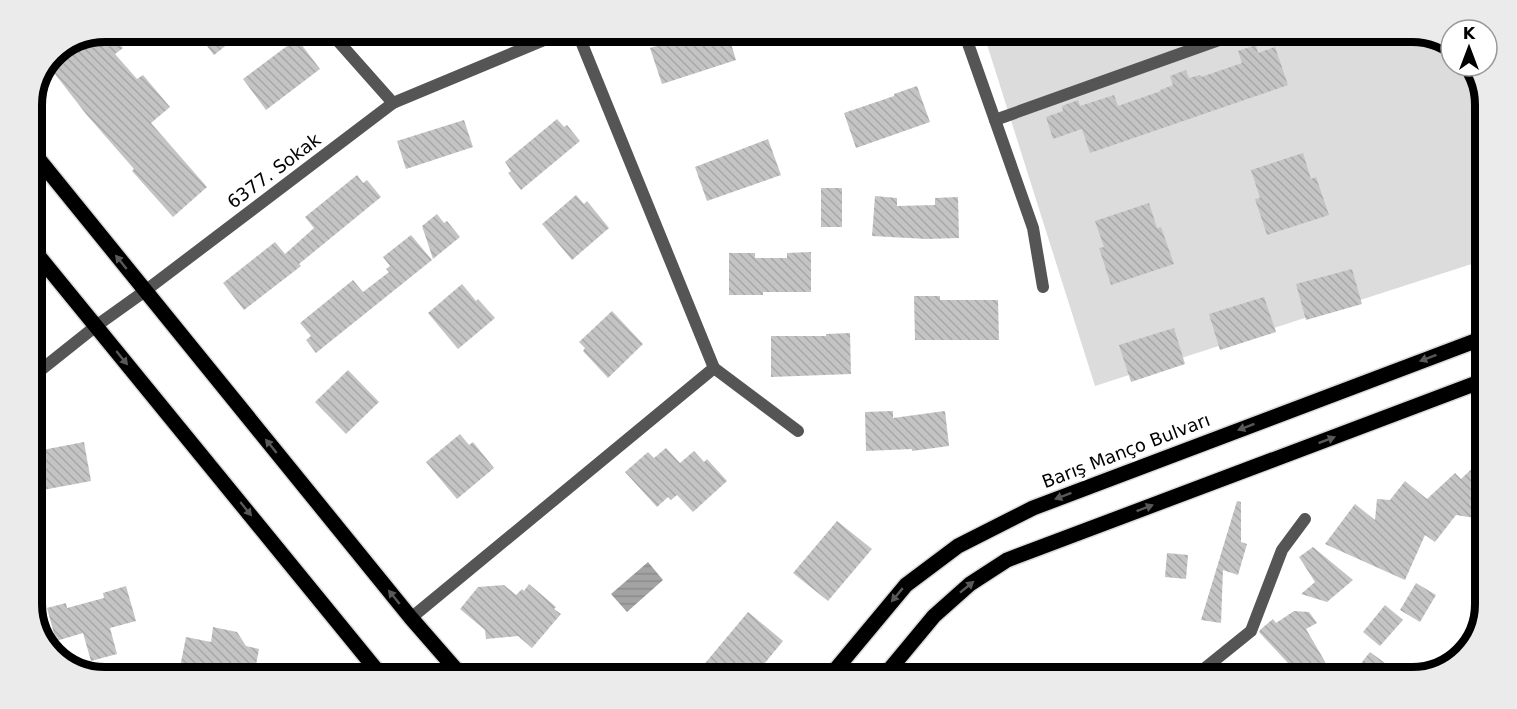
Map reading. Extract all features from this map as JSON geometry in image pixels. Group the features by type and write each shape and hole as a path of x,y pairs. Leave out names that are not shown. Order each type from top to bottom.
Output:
{"main road":[{"path":"42,163 453,667"},
{"path":"42,260 374,667"},
{"name":"Barış Manço Bulvarı","path":"838,667 906,585 958,546 1033,508 1475,341"},
{"path":"892,667 934,616 970,584 1007,560 1475,384"}],"street":[{"path":"339,42 393,103"},
{"name":"6377. Sokak","path":"42,369 393,103 539,42"},
{"path":"582,42 714,368 798,431"},
{"path":"967,42 1033,228 1043,287"},
{"path":"995,120 1213,42"},
{"path":"411,618 714,368"},
{"path":"1205,667 1251,631 1282,550 1305,519"}],"shaded area":[{"path":"986,42 1412,42 1425,43 1439,48 1439,78 1469,78 1473,88 1475,100 1475,263 1095,386"},
{"path":"648,562 663,580 627,612 611,594"}],"building":[{"path":"118,42 123,48 115,54 137,79 143,75 170,107 151,123 207,187 173,217 53,71 60,60 81,47 92,43"},
{"path":"204,42 230,42 214,55"},
{"path":"292,42 296,42 299,46 301,44 320,69 266,110 243,79"},
{"path":"669,42 730,42 736,60 662,84 650,48"},
{"path":"1256,45 1258,53 1275,47 1288,85 1090,153 1082,129 1053,139 1046,117 1063,111 1062,106 1078,100 1080,106 1114,95 1118,106 1173,85 1170,76 1186,70 1189,78 1200,75 1201,77 1242,63 1238,51"},
{"path":"917,86 930,122 856,148 844,113"},
{"path":"557,119 564,127 567,125 580,141 521,190 508,173 511,171 505,162"},
{"path":"464,120 473,147 406,169 397,141"},
{"path":"768,139 781,175 707,201 695,167"},
{"path":"1303,153 1311,179 1316,177 1329,215 1267,235 1255,199 1260,198 1251,170"},
{"path":"357,175 363,183 367,180 381,197 299,264 301,266 244,310 223,283 275,242 285,254 314,228 305,217"},
{"path":"821,188 842,188 842,227 821,227"},
{"path":"576,195 584,204 587,201 609,228 572,260 542,224"},
{"path":"875,196 897,198 897,206 935,205 935,198 958,197 959,238 872,236"},
{"path":"1149,203 1157,228 1161,227 1174,264 1111,285 1099,248 1104,247 1095,221"},
{"path":"437,214 444,223 447,221 460,237 433,259 422,226"},
{"path":"411,235 432,260 316,353 306,340 311,336 300,323 353,280 363,292 389,272 386,269 390,266 383,257"},
{"path":"811,252 811,292 729,295 729,253 755,253 755,258 787,258 787,253"},
{"path":"1352,269 1362,304 1306,320 1296,284"},
{"path":"462,284 495,318 458,349 428,313"},
{"path":"914,296 940,296 940,300 998,300 999,340 915,340"},
{"path":"1264,297 1276,332 1220,350 1209,314"},
{"path":"612,311 643,344 608,378 583,351 585,348 579,342"},
{"path":"1174,328 1185,364 1131,382 1119,345"},
{"path":"850,333 851,374 771,377 771,336 826,336 826,334"},
{"path":"348,370 379,402 346,434 315,402"},
{"path":"893,411 893,418 945,411 949,446 912,451 912,449 866,451 865,412"},
{"path":"460,434 469,445 473,442 494,468 457,499 426,462"},
{"path":"84,442 91,481 42,490 42,450"},
{"path":"666,448 680,463 694,451 704,462 707,459 727,481 693,512 677,495 671,500 668,497 657,507 625,472 648,452 654,458"},
{"path":"1475,466 1475,518 1456,515 1435,542 1425,535 1405,580 1325,544 1355,504 1375,520 1377,499 1390,500 1405,481 1427,499 1455,473 1461,479"},
{"path":"1237,501 1241,502 1241,542 1247,544 1238,575 1223,570 1221,623 1201,620"},
{"path":"837,521 872,549 828,601 793,573"},
{"path":"1313,547 1353,580 1327,602 1301,594 1315,582 1299,557"},
{"path":"1167,553 1188,555 1186,579 1165,577"},
{"path":"1416,583 1436,595 1420,622 1400,610"},
{"path":"529,584 561,614 532,648 518,636 486,639 485,630 460,609 478,587 504,585 516,595 522,589 524,591"},
{"path":"126,586 136,621 110,628 117,654 91,661 83,633 56,641 47,608 66,603 67,608 104,598 103,593"},
{"path":"1385,605 1403,620 1380,646 1363,632"},
{"path":"1294,611 1309,612 1317,623 1306,629 1328,667 1281,667 1288,663 1259,632 1273,619 1276,623"},
{"path":"748,612 783,641 762,667 702,667"},
{"path":"213,627 237,632 246,646 259,649 256,665 253,667 180,667 186,637 211,642"},
{"path":"1370,652 1390,667 1358,667"}]}
